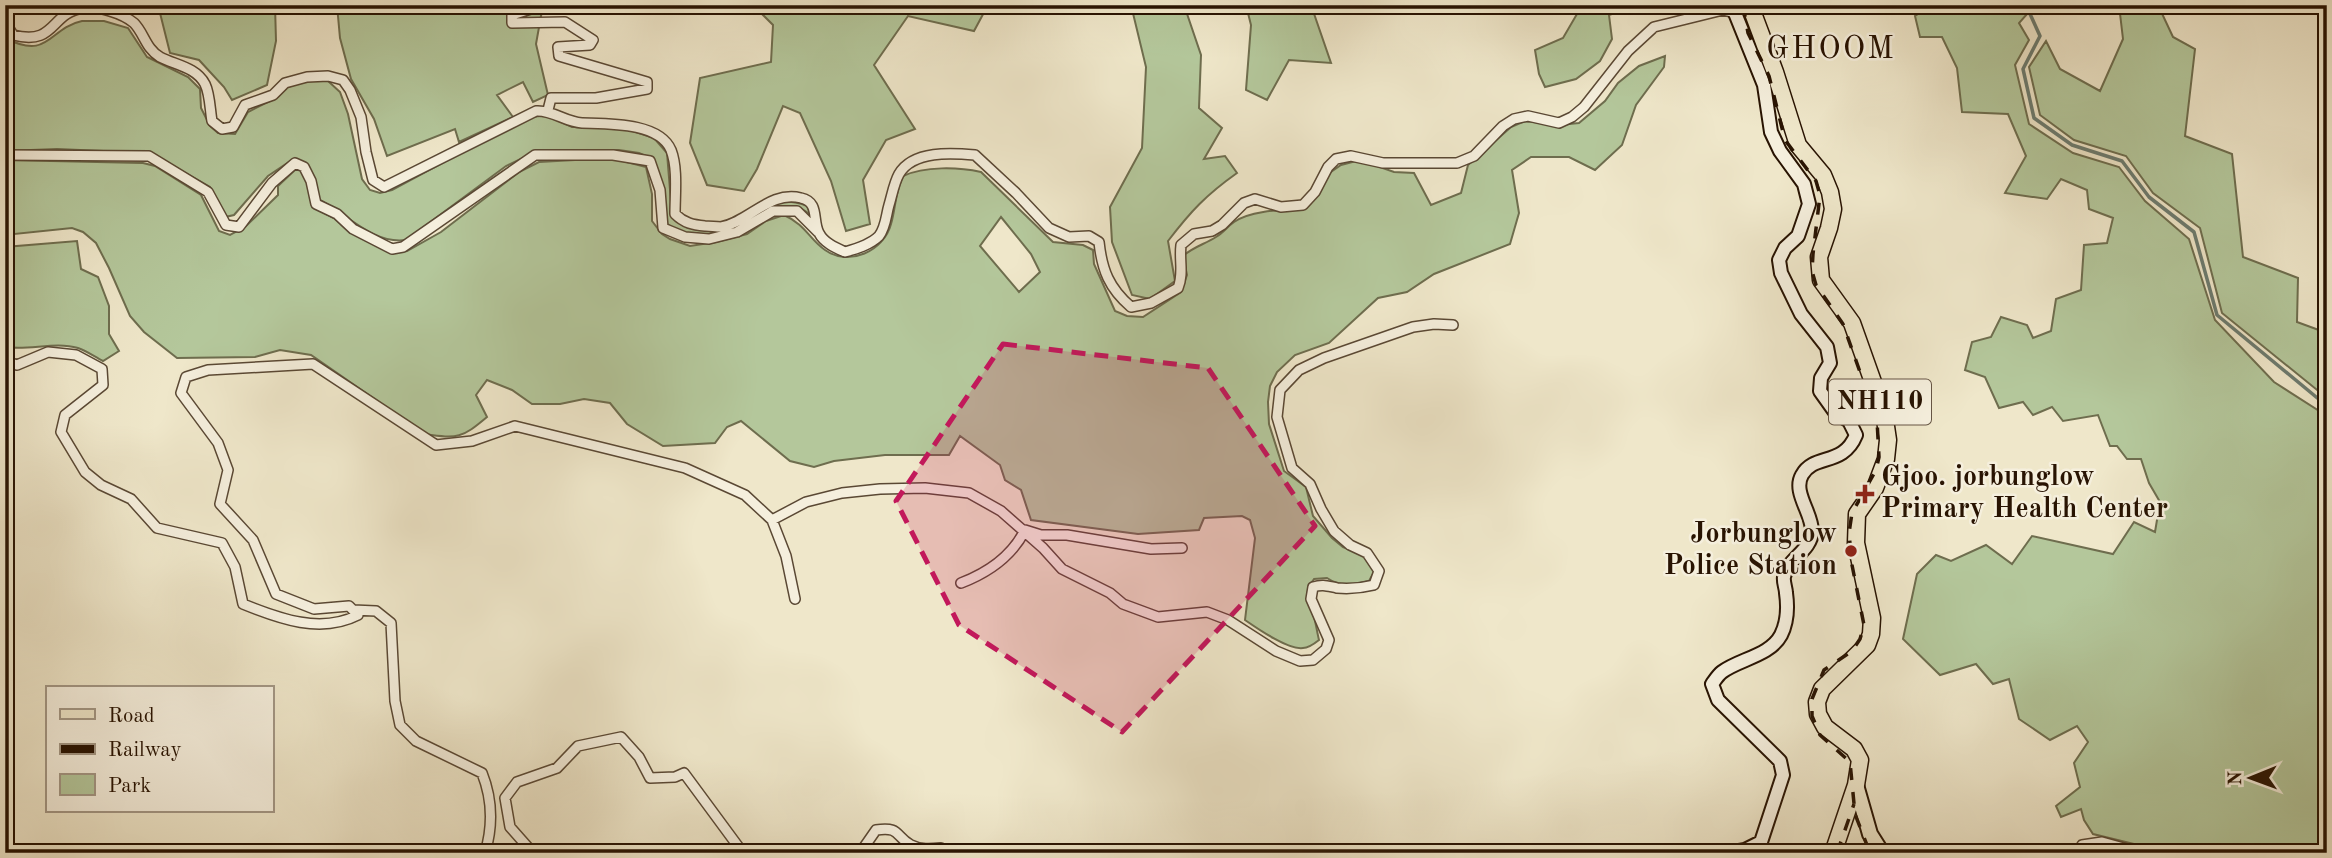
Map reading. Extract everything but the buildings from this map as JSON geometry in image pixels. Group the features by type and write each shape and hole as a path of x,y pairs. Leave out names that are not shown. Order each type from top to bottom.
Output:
{"highway":[{"name":"NH110","path":"1749,5 1775,72 1798,145 1823,175 1830,192 1833,209 1819,257 1821,280 1852,323 1884,413 1888,440 1886,459 1875,488 1857,514 1856,543 1872,618 1871,634 1867,645 1822,690 1817,702 1818,714 1825,726 1854,749 1860,760 1856,785 1833,853"}],"main road":[{"path":"1727,853 1745,850 1761,842 1783,775 1780,761 1718,700 1712,684 1720,673 1766,650 1780,637 1788,608 1784,577 1788,567 1808,544 1812,531 1800,487 1801,476 1810,466 1839,456 1851,446 1856,435 1849,421 1835,412 1821,391 1821,378 1830,363 1827,347 1801,314 1781,273 1779,260 1785,248 1798,236 1809,204 1804,184 1771,132 1763,85 1735,13 1749,5"},
{"path":"1856,785 1870,834 1882,853"}],"street":[{"path":"543,5 512,15 512,23 565,22 593,40 590,45 558,47 559,57 647,82 647,89 596,98 551,98 548,110"},
{"path":"5,17 13,35 27,38 41,37 69,11 86,7 124,17 135,24 144,43 158,56 195,72 205,84 212,121 222,129 233,127 245,105 273,94 285,83 307,77 328,76 343,80 361,117 373,180 384,187 536,111 548,110 578,123 641,128 664,139 671,151 674,166 675,214 683,221 720,227 740,220 762,205 783,198 799,197 809,201 815,210 818,232"},
{"path":"5,155 149,156 208,192 226,225 239,227 272,183 295,163 304,167 311,181 316,204 337,214 353,229 392,249 403,247 535,155 613,155 650,161 660,190 663,228 685,237 709,239 737,232 773,211 797,211 831,245 845,252 862,247 879,236 900,171 915,161 933,155 975,155 1049,228 1069,237 1089,236 1099,242 1106,278 1118,296 1131,307 1151,303 1178,288 1183,274 1181,245 1194,234 1212,231 1222,225 1244,203 1255,199 1281,207 1303,205 1315,192 1328,167 1336,159 1351,156 1383,163 1457,163 1474,156 1503,126 1514,119 1528,116 1559,123 1572,117 1584,107 1628,51 1654,27 1723,10 1735,13"},
{"path":"772,520 806,502 842,493 925,488 969,494 1001,511 1025,530 1062,569 1110,593 1123,604 1158,617 1207,612 1228,620 1276,651 1300,661 1313,660 1326,649 1329,640 1311,599 1313,587 1324,584 1361,588 1374,585 1379,571 1367,553 1350,545 1334,531 1310,484 1292,468 1277,417 1280,390 1299,370 1324,358 1413,327 1452,325"},
{"path":"5,361 18,365 48,352 76,355 102,369 103,385 65,415 61,432 85,472 101,485 131,499 157,528 222,543 235,567 243,604 275,617 318,625 345,622 358,615 349,606 314,609 276,594 253,540 220,504 228,470 218,443 181,393 186,377 208,370 313,365 436,445 472,441 515,426 685,468 745,495 772,520 786,556 795,599"},
{"path":"1025,530 1041,536 1067,535 1152,549 1182,548"},
{"path":"961,583 1001,560 1019,541 1025,530"},
{"path":"353,610 376,611 391,622 395,701 400,725 416,741 482,773 490,794 490,838 485,853"},
{"path":"533,853 510,827 506,798 517,782 556,768 578,746 621,737 639,757 650,778 675,777 684,773 743,853"},
{"path":"860,853 876,830 886,828 898,832 909,845 923,849 941,848 946,853"},
{"path":"2094,853 2082,845 2102,842 2142,853"}],"highlighted area":[{"path":"1003,344 1208,368 1315,526 1122,732 959,625 896,501"}],"green space":[{"path":"158,5 275,5 276,41 267,85 232,100 224,87 199,60 170,53"},
{"path":"337,5 543,5 536,44 548,95 533,102 523,82 497,95 513,117 459,142 455,129 387,156 374,119 351,79 340,38"},
{"path":"753,5 988,5 974,31 908,16 874,65 915,129 886,140 863,180 870,224 846,231 831,181 800,113 783,106 757,169 744,191 707,185 690,143 700,78 771,62 773,25"},
{"path":"1131,5 1184,5 1201,55 1199,108 1222,128 1204,159 1225,156 1237,173 1200,204 1168,241 1175,281 1150,299 1132,295 1112,242 1110,207 1142,148 1146,67"},
{"path":"1246,5 1311,5 1331,63 1289,60 1267,100 1246,90 1251,25"},
{"path":"1573,5 1627,5 1626,9 1609,15 1612,39 1600,61 1576,79 1545,87 1539,74 1535,50 1563,38 1577,14"},
{"path":"1932,5 2035,5 2019,23 2029,40 2015,65 2029,124 2073,153 2119,167 2145,201 2189,239 2215,320 2274,382 2327,416 2327,853 2154,853 2142,846 2093,834 2081,809 2061,817 2056,806 2080,787 2074,763 2088,742 2077,726 2050,740 2019,719 2009,679 1993,684 1976,664 1940,675 1903,639 1917,574 1936,555 1951,561 1986,545 2012,564 2032,536 2113,554 2134,522 2155,532 2160,502 2149,483 2141,459 2127,459 2117,446 2110,446 2098,415 2063,421 2052,407 2033,415 2023,402 1999,408 1985,377 1965,370 1972,342 1991,337 2001,317 2027,325 2033,338 2051,331 2056,299 2081,290 2084,245 2107,243 2113,218 2089,209 2087,190 2061,179 2047,199 2005,193 2026,156 2008,114 1962,112 1957,68 1942,37 1920,37 1915,16"},
{"path":"2119,5 2158,5 2173,37 2195,49 2185,136 2232,154 2243,257 2298,278 2297,322 2327,333 2327,398 2222,313 2200,228 2153,193 2126,156 2074,140 2040,115 2029,67 2046,41 2060,69 2100,91 2123,39"},
{"path":"82,21 104,21 128,28 147,57 188,77 200,89 201,108 210,126 218,133 235,134 248,112 278,97 288,87 308,80 328,81 340,92 348,114 362,179 370,190 380,193 392,190 526,118 546,115 572,127 614,125 654,138 667,153 672,214 680,223 708,229 724,228 773,204 783,202 807,206 810,214 800,208 790,207 728,231 695,235 679,231 666,223 664,189 653,159 639,153 619,150 535,152 506,166 406,240 382,238 371,233 318,199 305,163 295,158 268,176 234,215 225,217 210,187 150,153 57,149 5,151 5,38 20,44 40,45 62,30"},
{"path":"1665,56 1664,67 1636,105 1622,145 1595,170 1569,157 1531,157 1512,170 1519,213 1510,244 1434,274 1407,292 1378,298 1329,343 1295,355 1277,372 1270,386 1269,424 1284,471 1306,487 1313,516 1332,538 1343,547 1364,555 1375,570 1369,581 1358,583 1342,584 1327,578 1314,579 1308,589 1308,598 1319,640 1305,648 1281,642 1245,620 1255,538 1250,520 1242,516 1204,518 1199,530 1138,534 1031,520 1021,490 1005,480 1000,465 960,436 949,455 885,455 834,461 814,467 790,461 741,421 727,427 715,443 663,446 627,424 610,403 584,399 560,404 532,404 512,390 487,380 476,395 487,417 459,435 425,434 311,355 280,350 255,357 177,358 144,332 130,316 96,243 83,232 72,228 5,235 5,160 143,163 155,166 201,195 219,231 230,235 245,227 278,195 278,186 296,169 304,171 313,207 334,218 351,232 393,253 407,251 441,232 519,172 539,162 611,158 646,167 652,194 652,221 662,234 670,239 690,246 716,242 747,234 766,221 784,215 797,223 825,250 844,257 864,254 873,249 887,234 903,176 931,169 962,169 981,172 1053,242 1083,245 1093,250 1094,264 1115,311 1127,316 1143,317 1181,292 1187,275 1183,256 1241,218 1267,211 1303,209 1319,194 1328,174 1341,165 1360,160 1394,172 1414,173 1431,205 1461,193 1468,165 1511,127 1525,121 1559,125 1579,123 1605,101 1618,83 1639,66","holes":["1001,217 1031,254 1040,272 1019,292 980,246"]},
{"path":"77,241 81,269 98,277 109,306 109,334 119,351 103,361 69,346 5,347 5,247"}],"waterway":[{"path":"2026,5 2040,36 2023,69 2034,118 2072,145 2122,161 2149,197 2194,232 2217,315 2327,406"}],"railway":[{"path":"1743,5 1748,33 1769,76 1785,140 1816,181 1820,195 1812,271 1816,285 1843,324 1877,420 1879,457 1876,470 1852,513 1849,533 1852,565 1864,625 1860,639 1852,651 1824,670 1812,699 1812,716 1820,735 1850,762 1855,814 1870,853"},
{"path":"1837,853 1854,804"}],"place":[{"name":"Gjoo. jorbunglow Primary Health Center","path":"1865,494"},
{"name":"Jorbunglow Police Station","path":"1851,551"}],"district":[{"name":"GHOOM","path":"1831,50"}]}
